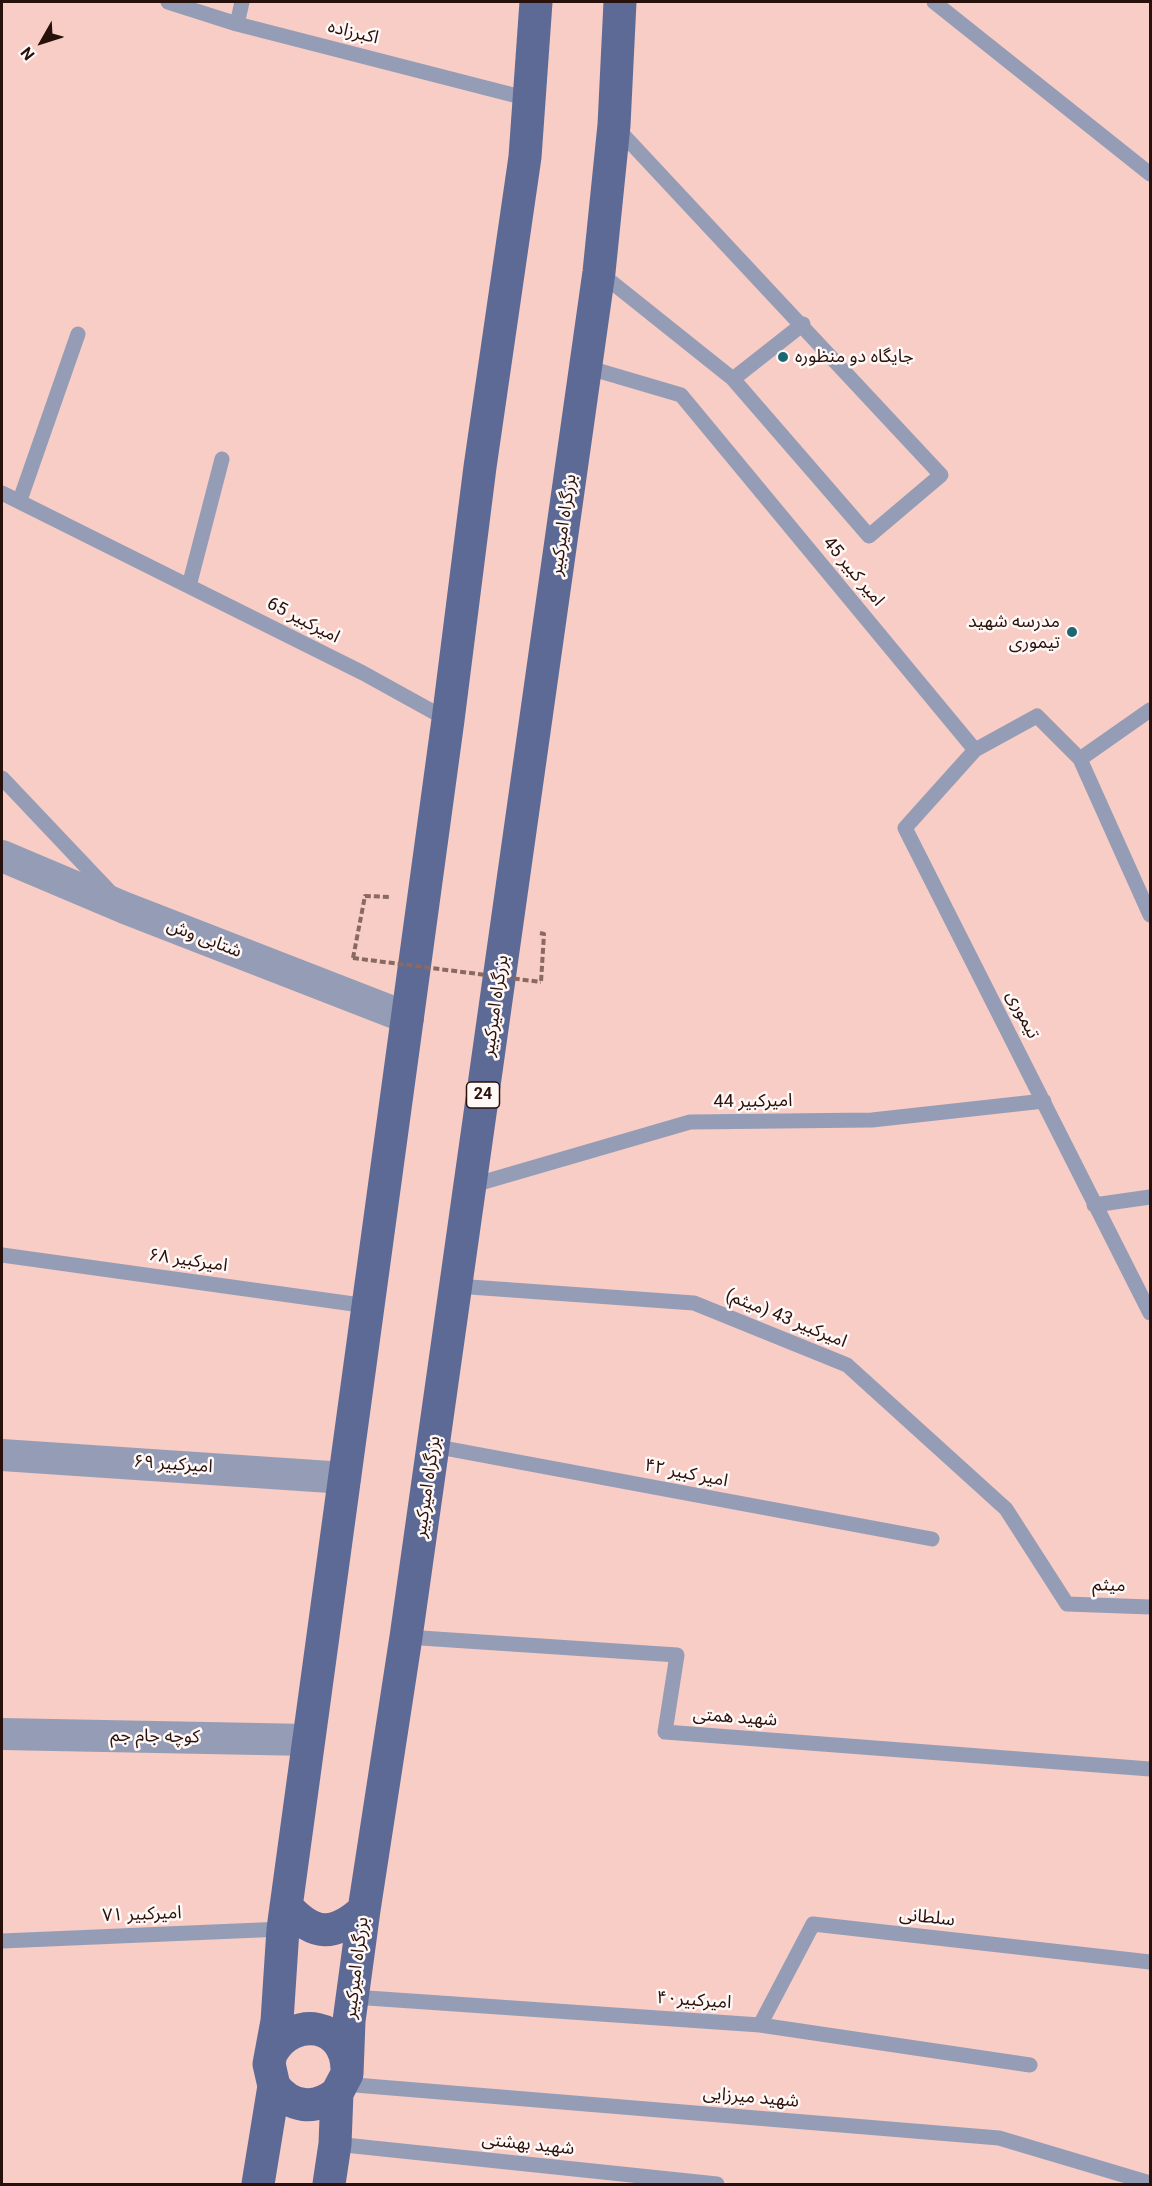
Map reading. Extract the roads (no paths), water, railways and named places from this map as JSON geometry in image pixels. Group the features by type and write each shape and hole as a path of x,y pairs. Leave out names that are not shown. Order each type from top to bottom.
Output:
{"main road":[{"path":"272,2052 287,2033 299,2028 318,2030 335,2038 343,2049 342,2084 327,2101 303,2106 281,2096 270,2075 272,2052 277,2021 285,1917 408,1018 480,467 525,157 536,2"},
{"name":"بزرگراه امیرکبیر","path":"328,2184 364,1910 406,1637 599,272 614,125 620,2"},
{"path":"285,1917 324,1930 347,1925 364,1910"},
{"path":"258,2184 274,2086"}],"street":[{"name":"شتابی وش","path":"2,856 125,908 408,1018"},
{"name":"امیرکبیر ۶۹","path":"2,1455 345,1478"},
{"name":"کوچه جام جم","path":"2,1734 309,1740"}],"lane":[{"name":"اکبرزاده","path":"168,2 237,24 529,99"},
{"path":"237,24 242,2"},
{"path":"934,2 1150,174"},
{"path":"599,272 733,379 869,536 941,475 614,125"},
{"path":"733,379 802,324"},
{"path":"20,500 78,334"},
{"name":"امیر کبیر 45","path":"586,367 681,395 975,750"},
{"path":"189,586 222,459"},
{"name":"امیرکبیر 65","path":"2,493 363,673 448,720"},
{"path":"1080,759 1150,710"},
{"path":"975,750 1037,716 1080,759 1150,915"},
{"name":"تیموری","path":"975,750 905,828 1150,1313"},
{"path":"2,778 125,908"},
{"name":"امیرکبیر 44","path":"470,1186 690,1122 872,1120 1044,1101"},
{"path":"1094,1205 1150,1197"},
{"name":"امیرکبیر ۶۸","path":"2,1255 368,1306"},
{"name":"امیرکبیر 43 (میثم)","path":"456,1286 694,1303 847,1365 1006,1509 1066,1604"},
{"name":"امیر کبیر ۴۲","path":"433,1446 932,1539"},
{"name":"میثم","path":"1066,1604 1150,1607"},
{"name":"شهید همتی","path":"406,1637 677,1655 664,1732 1150,1769"},
{"name":"امیرکبیر ۷۱","path":"2,1941 285,1917"},
{"name":"سلطانی","path":"760,2025 813,1924 1150,1962"},
{"name":"امیرکبیر۴۰","path":"353,1997 760,2025 1030,2065"},
{"name":"شهید میرزایی","path":"342,2084 999,2138 1150,2183"},
{"name":"شهید بهشتی","path":"335,2144 717,2184"}],"place":[{"name":"جایگاه دو منظوره","path":"783,357"},
{"name":"مدرسه شهید تیموری","path":"1072,632"}]}
